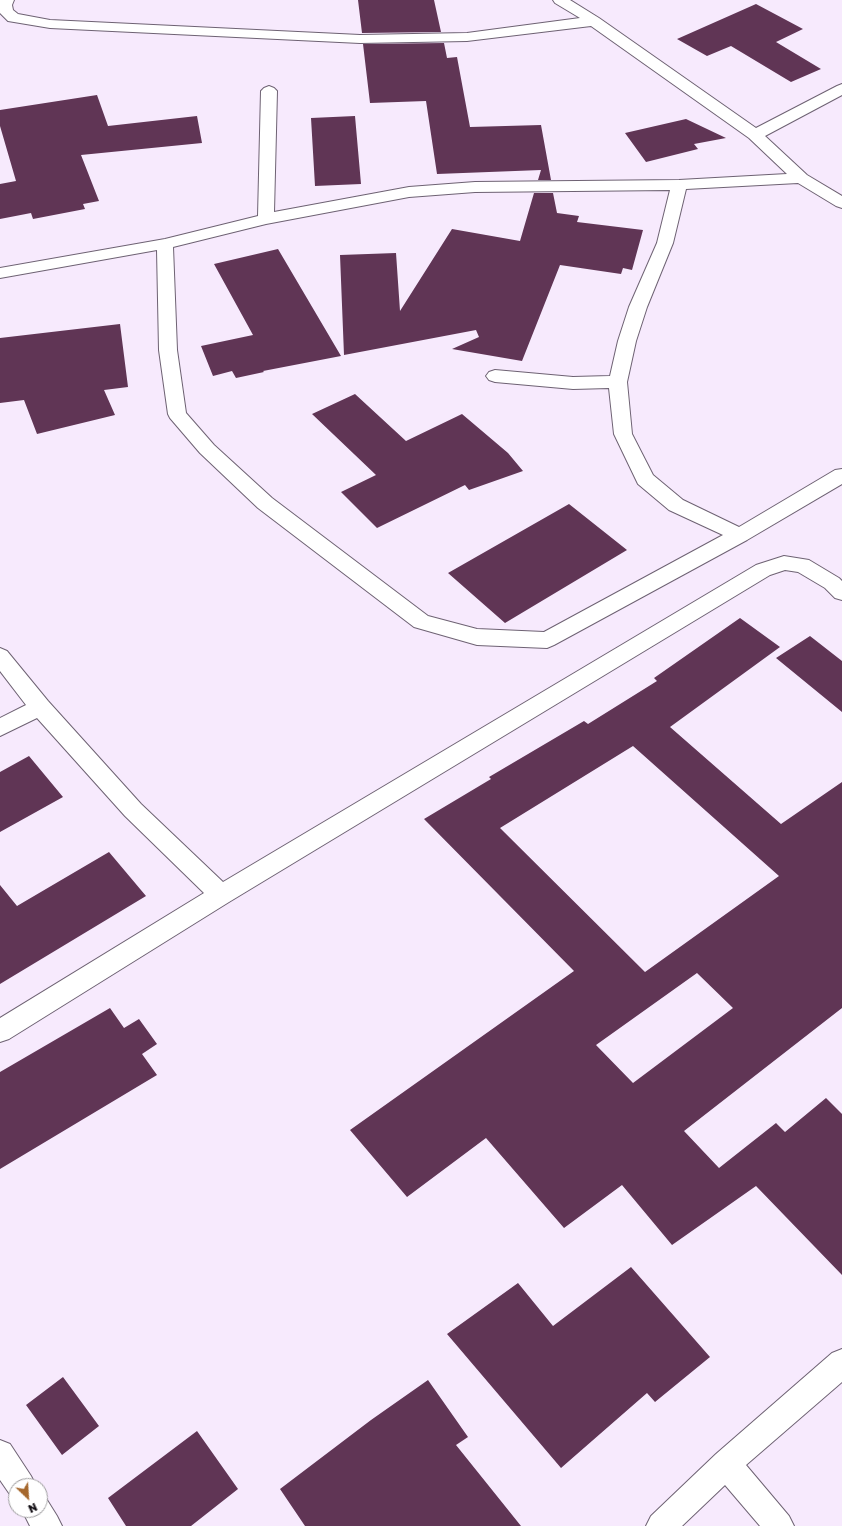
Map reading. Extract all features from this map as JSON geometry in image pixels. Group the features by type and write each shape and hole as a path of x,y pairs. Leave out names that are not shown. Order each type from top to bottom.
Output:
{"street":[{"path":"7,0 6,11 13,18 50,24 360,39 467,37 594,21"},
{"path":"560,0 594,21 755,135 801,178 842,203"},
{"path":"755,135 842,89"},
{"path":"266,219 269,91"},
{"path":"0,273 164,244 266,219 409,192 475,187 679,185 801,178"},
{"path":"679,185 665,243 638,307 627,341 618,382 623,434 645,479 676,505 740,535"},
{"path":"164,244 168,350 177,414 206,449 265,503 421,622 477,637 547,640 740,535 842,475"},
{"path":"495,376 573,382 618,382"},
{"path":"0,1031 221,895 763,570 784,563 802,565 832,583 842,593"},
{"path":"0,656 40,707 133,810 221,895"},
{"path":"0,728 40,707"},
{"path":"661,1526 726,1464 842,1363"},
{"path":"0,1454 16,1478"},
{"path":"726,1464 779,1526"}],"building":[{"path":"358,0 434,0 441,32 362,33"},
{"path":"756,4 803,29 776,42 821,69 791,82 731,46 707,56 677,39"},
{"path":"444,43 447,58 457,57 470,127 541,125 551,180 538,180 541,170 437,174 426,101 370,103 363,44"},
{"path":"97,95 108,126 197,116 202,143 81,155 99,201 83,204 85,209 33,219 31,213 0,219 0,184 16,181 0,126 0,110"},
{"path":"355,116 361,184 315,186 311,118"},
{"path":"686,119 726,138 694,144 698,149 646,162 625,133"},
{"path":"534,193 553,193 557,213 579,216 577,222 643,230 632,270 623,268 621,274 560,265 522,361 452,349 479,337 476,330 344,355 340,255 396,253 400,311 452,229 520,241"},
{"path":"278,249 341,356 263,371 264,372 236,378 232,371 213,376 201,346 253,335 214,264"},
{"path":"120,324 128,387 104,390 115,415 37,434 24,400 0,403 0,338"},
{"path":"355,394 406,441 462,414 508,453 523,471 469,490 465,485 377,528 341,492 376,475 312,414"},
{"path":"569,504 627,550 505,623 448,573"},
{"path":"740,618 780,647 670,727 781,824 842,782 842,1008 684,1131 719,1168 776,1123 785,1132 826,1098 842,1114 842,1275 756,1186 672,1245 622,1185 564,1228 486,1138 407,1197 350,1130 574,971 424,819 491,779 489,777 584,721 588,724 657,681 654,678","holes":["633,746 779,876 645,972 500,828","697,973 733,1008 633,1083 596,1045"]},
{"path":"810,636 842,661 842,712 776,658"},
{"path":"29,756 63,797 0,832 0,772"},
{"path":"109,852 146,896 0,984 0,885 17,906"},
{"path":"110,1008 124,1028 139,1019 157,1044 142,1054 157,1075 0,1169 0,1072"},
{"path":"631,1267 710,1357 655,1402 647,1393 561,1468 447,1334 518,1283 553,1326"},
{"path":"63,1377 99,1426 62,1455 26,1405"},
{"path":"428,1380 468,1437 456,1445 521,1526 305,1526 280,1489 371,1420"},
{"path":"197,1431 238,1489 191,1526 126,1526 108,1498"}]}
